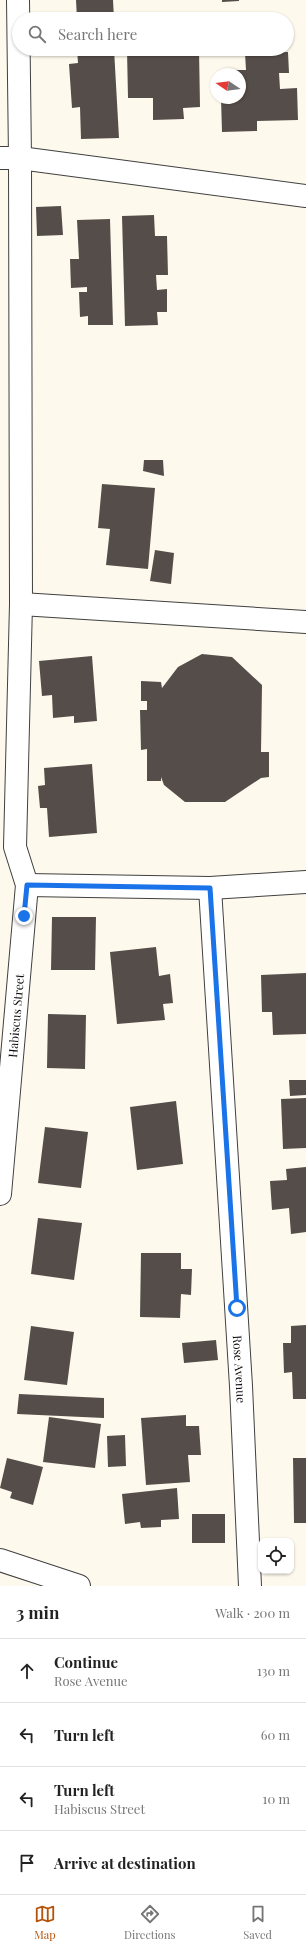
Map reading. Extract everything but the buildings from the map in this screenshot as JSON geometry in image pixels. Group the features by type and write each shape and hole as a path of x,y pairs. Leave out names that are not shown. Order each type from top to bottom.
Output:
{"street":[{"path":"17,12 18,0"},
{"path":"15,56 10,158 21,604 8,846 27,885 210,888 306,882"},
{"path":"10,158 306,196"},
{"path":"21,604 306,622"},
{"name":"Habiscus Street","path":"0,1194 27,885"},
{"name":"Rose Avenue","path":"210,888 241,1386 250,1586"},
{"path":"0,1560 79,1586"}],"route":[{"path":"24,916 27,885 210,888 237,1308"}]}
